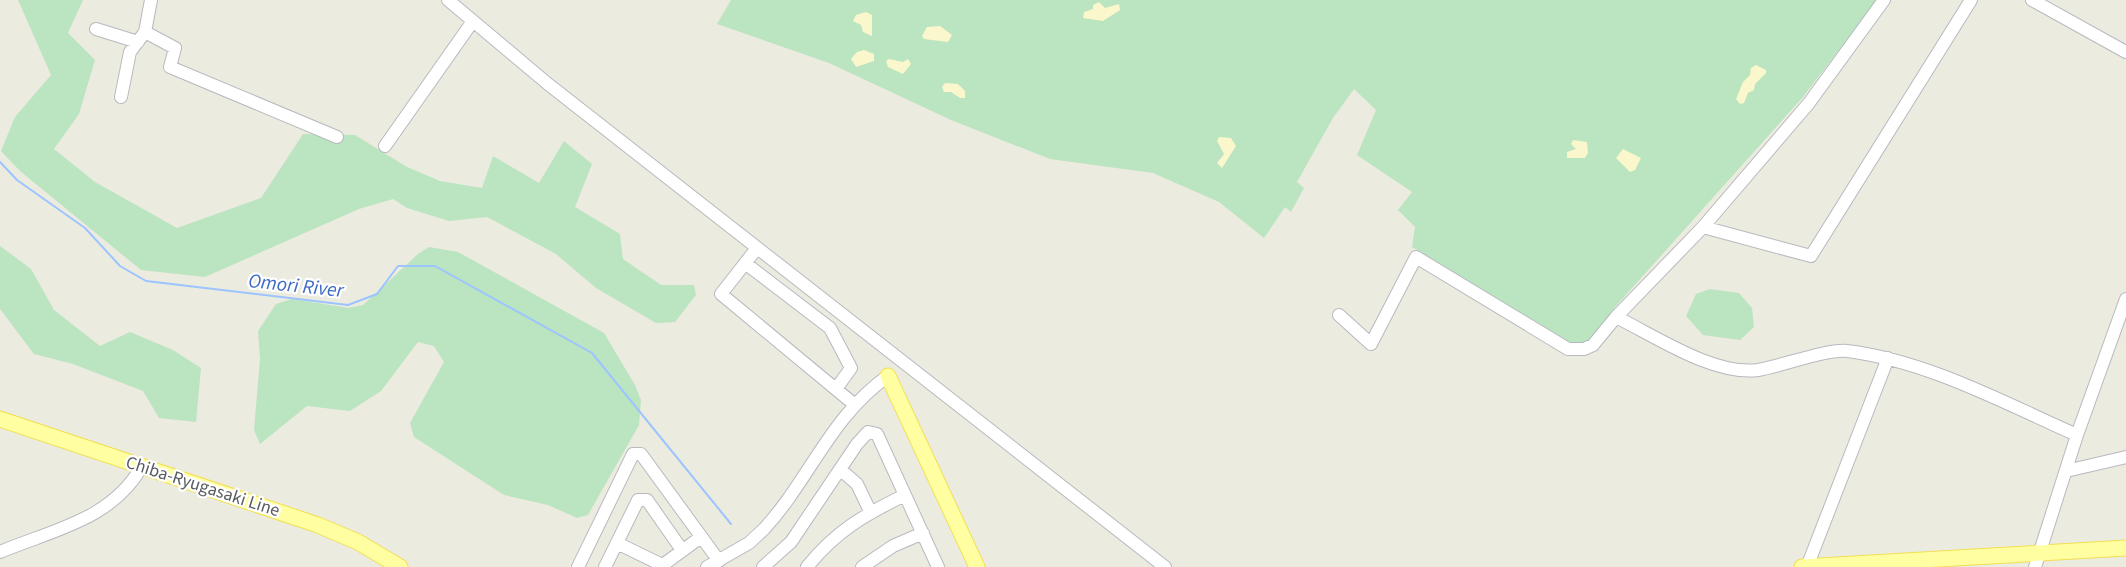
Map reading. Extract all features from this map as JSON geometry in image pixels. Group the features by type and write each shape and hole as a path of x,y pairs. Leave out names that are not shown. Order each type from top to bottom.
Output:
{"main road":[{"path":"888,376 977,567"},
{"name":"Chiba-Ryugasaki Line","path":"0,419 318,525 358,542 400,567"},
{"path":"1977,567 2126,548"},
{"path":"1802,567 2126,558"}],"street":[{"path":"121,97 130,52 142,37 151,0"},
{"path":"448,0 548,84 1165,567"},
{"path":"1338,315 1371,344 1416,257 1568,349 1584,349 1593,345 1616,317 1703,227 1809,103 1884,0"},
{"path":"1703,227 1811,256 1971,0"},
{"path":"2032,0 2126,52"},
{"path":"385,146 473,21"},
{"path":"96,29 142,37 175,48 170,67 337,137"},
{"path":"757,248 721,294 855,405"},
{"path":"745,263 830,328 851,368 836,389"},
{"path":"2037,561 2077,435 2126,299"},
{"path":"1616,317 1716,366 1756,370 1844,351 1888,358 1951,381 2077,435"},
{"path":"1807,567 1888,358"},
{"path":"707,567 749,543 772,520 824,442 855,405 888,376"},
{"path":"763,567 791,542 857,444 868,432 877,434 938,567"},
{"path":"578,567 633,454 641,454 719,561"},
{"path":"2066,471 2126,457"},
{"path":"0,552 58,532 102,510 128,487 142,466"},
{"path":"841,470 857,484 870,512"},
{"path":"807,567 823,546 846,527 905,495"},
{"path":"605,567 638,500 646,500 682,550"},
{"path":"862,567 893,546 923,533"},
{"path":"616,543 661,566 701,537"}],"green space":[{"path":"18,0 83,0 68,33 95,60 79,114 54,149 95,182 177,228 261,198 303,134 355,135 407,167 440,181 482,188 493,156 539,183 564,141 592,164 575,207 620,234 623,259 661,285 694,285 696,295 675,322 656,323 596,288 556,254 487,217 449,221 407,208 393,199 359,209 205,277 141,270 20,171 1,151 15,117 51,75"},
{"path":"731,0 1877,0 1803,97 1616,306 1591,342 1567,343 1412,247 1415,227 1398,210 1412,192 1357,155 1376,110 1354,89 1333,118 1297,182 1304,188 1291,212 1285,207 1264,238 1219,202 1153,173 1050,159 951,120 829,63 717,24"},
{"path":"0,246 31,269 54,310 100,346 130,332 173,350 201,368 196,422 159,418 143,391 73,364 34,354 0,309"},
{"path":"429,247 458,252 604,333 635,385 641,400 639,425 588,515 577,518 548,505 504,495 414,437 410,423 444,362 434,346 418,342 381,391 350,411 307,406 260,444 254,430 260,359 258,331 276,304 292,299 349,308 363,305 418,254"},
{"path":"1710,289 1739,293 1752,308 1754,327 1740,340 1703,335 1686,316 1696,294"}],"sand":[{"path":"1099,2 1105,8 1119,4 1120,10 1103,21 1083,18 1084,12 1093,9 1093,5"},
{"path":"866,12 872,15 872,36 863,32 861,25 853,21 856,15"},
{"path":"940,26 952,35 948,42 924,39 922,36 927,27"},
{"path":"864,50 874,54 874,61 856,67 851,59 857,52"},
{"path":"889,59 903,62 908,59 911,64 903,74 888,67 886,61"},
{"path":"1756,65 1766,70 1766,73 1755,84 1754,90 1748,93 1744,103 1740,104 1736,99 1743,82 1750,75 1751,68"},
{"path":"945,83 958,84 965,91 965,98 960,98 951,92 944,92 942,87"},
{"path":"1219,137 1231,138 1236,146 1222,168 1217,163 1224,154 1217,141"},
{"path":"1573,140 1587,142 1588,153 1585,158 1567,158 1567,152 1576,149 1571,144"},
{"path":"1623,149 1641,158 1635,170 1630,172 1616,158"}],"waterway":[{"name":"Omori River","path":"0,162 17,180 85,228 120,266 146,281 348,305 377,294 398,266 435,266 592,353 731,524"}]}
